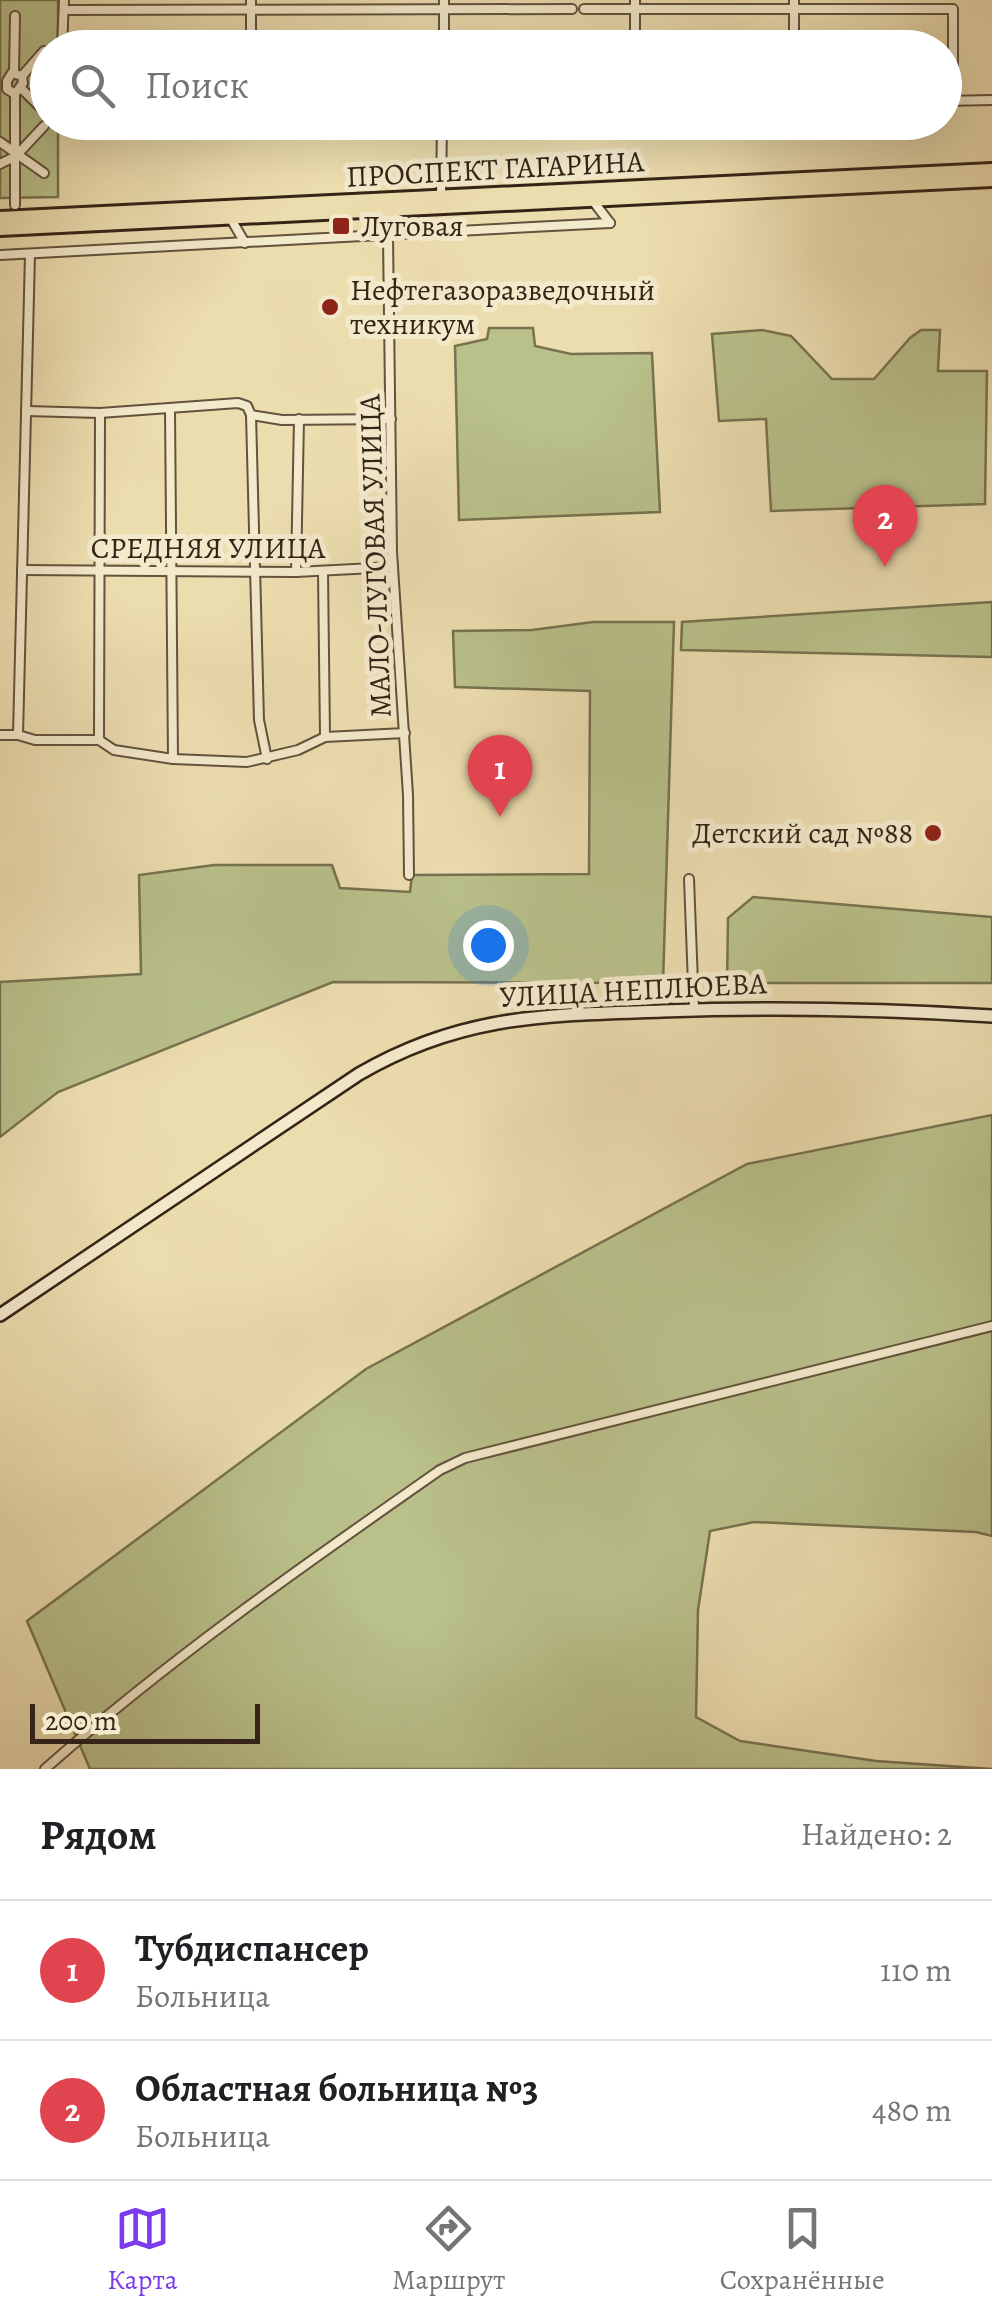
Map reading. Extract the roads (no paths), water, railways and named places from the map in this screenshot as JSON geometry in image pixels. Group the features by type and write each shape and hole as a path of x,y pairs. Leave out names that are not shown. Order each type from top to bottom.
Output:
{"main road":[{"name":"ПРОСПЕКТ ГАГАРИНА","path":"0,218 992,170"},
{"name":"ПРОСПЕКТ ГАГАРИНА","path":"0,229 992,180"},
{"name":"УЛИЦА НЕПЛЮЕВА","path":"0,1314 309,1106 401,1050 458,1030 516,1018 694,1010 852,1008 992,1016"}],"street":[{"path":"794,0 794,30"},
{"path":"635,4 635,30"},
{"path":"584,9 635,4 794,10 953,9 952,30"},
{"path":"63,30 64,5 572,9"},
{"path":"251,5 252,30"},
{"path":"14,16 15,75 11,92 15,204"},
{"path":"11,92 15,75 30,63"},
{"path":"0,68 15,75"},
{"path":"962,101 992,100"},
{"path":"0,164 16,156 31,140"},
{"path":"441,197 442,140"},
{"path":"0,142 44,173"},
{"path":"0,255 610,223 594,201"},
{"path":"379,211 434,234"},
{"path":"231,218 245,242"},
{"name":"МАЛО-ЛУГОВАЯ УЛИЦА","path":"388,236 393,567 405,733 409,875"},
{"path":"18,735 30,254"},
{"path":"26,412 247,406 251,415 259,720 267,759"},
{"path":"170,409 173,759"},
{"path":"99,740 100,412"},
{"path":"251,415 298,420 391,419"},
{"path":"296,572 298,420"},
{"name":"СРЕДНЯЯ УЛИЦА","path":"22,570 323,572 393,567"},
{"path":"323,572 326,738"},
{"path":"0,734 35,740 99,740 114,750 173,759 247,762 298,750 326,738 405,733"},
{"path":"689,879 694,1010"},
{"path":"45,1769 112,1710 251,1601 440,1470 465,1458 992,1326"}],"place":[{"name":"Луговая","path":"341,226"},
{"name":"Нефтегазоразведочный техникум","path":"330,307"},
{"name":"Областная больница №3","path":"885,567"},
{"name":"Тубдиспансер","path":"500,817"},
{"name":"Детский сад №88","path":"933,833"}]}
